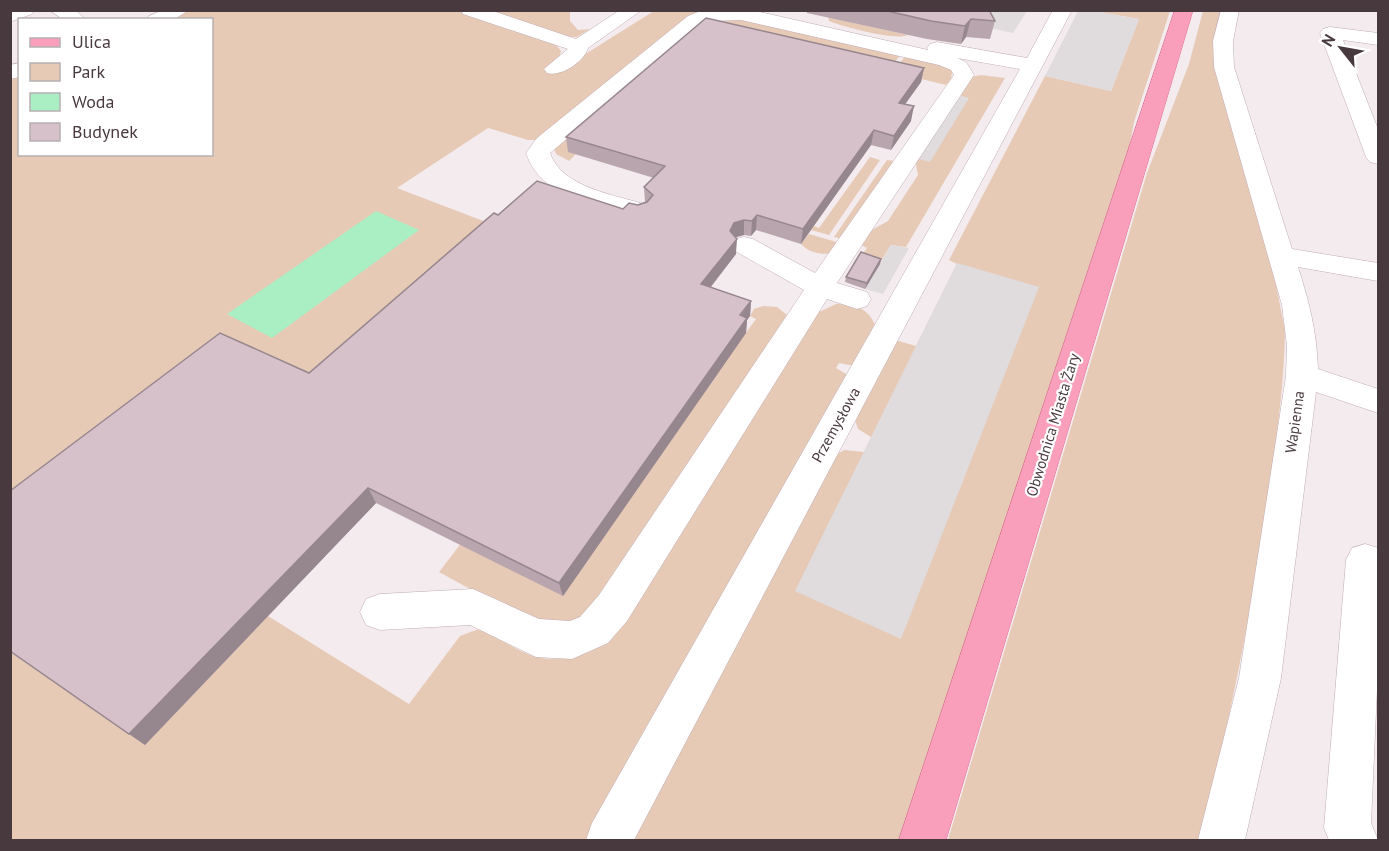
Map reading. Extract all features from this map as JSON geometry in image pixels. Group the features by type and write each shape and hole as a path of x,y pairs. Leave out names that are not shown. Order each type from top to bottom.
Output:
{"main road":[{"name":"Obwodnica Miasta Żary","path":"922,840 1180,14"}],"street":[{"path":"10,16 25,10"},
{"path":"161,18 180,10"},
{"path":"470,10 578,46"},
{"path":"578,46 633,10"},
{"path":"786,10 797,17 951,51 1020,70"},
{"name":"Przemysłowa","path":"609,840 1020,70 1063,10"},
{"name":"Wapienna","path":"1222,840 1260,678 1302,376 1302,346 1296,305 1224,67 1223,41 1230,10"},
{"path":"638,210 572,188 553,178 539,165 538,153 545,143 694,20 708,15 741,14 946,60 1020,70"},
{"path":"1378,39 1330,33 1378,157"},
{"path":"554,69 579,51 578,46"},
{"path":"380,612 473,607 536,638 572,640 594,630 613,609 820,287 964,75 959,66 946,60"},
{"path":"744,245 820,287 857,299"},
{"path":"1280,255 1378,272"},
{"path":"1302,376 1378,401"},
{"path":"1354,840 1347,828 1365,560 1378,566"}],"green space":[{"path":"190,11 459,11 553,41 561,51 555,73 654,11 714,11 538,140 528,140 488,128 397,188 499,227 317,388 11,522 11,76 18,73 18,156 213,156 213,18 168,18"},
{"path":"484,11 570,11 570,21 578,30 590,29 577,37 570,37"},
{"path":"1094,11 1170,11 1134,122 1127,160 903,840 628,840 834,456 844,450 864,452 871,437 858,429 854,417 895,340 916,346 957,264 949,260 1045,76 1111,91 1139,19"},
{"path":"1203,11 1223,11 1285,331 1279,419 1253,591 1238,674 1200,840 948,840 1147,173 1189,64"},
{"path":"726,16 901,54 885,75 569,151 576,154 569,161 556,154 554,148 698,23"},
{"path":"828,17 908,35 893,36 846,27 829,21"},
{"path":"906,55 950,68 951,79 946,85 897,73 894,71"},
{"path":"981,75 1005,78 906,247 891,245 879,264 860,258 867,248 861,245 870,231 888,221 918,175 915,160 968,98 957,95 970,77"},
{"path":"870,157 880,160 829,235 811,230 814,226 819,228"},
{"path":"887,160 895,161 843,239 834,237"},
{"path":"809,234 840,243 834,252 816,253 801,244"},
{"path":"836,304 864,310 875,325 855,366 839,363 836,368 849,376 589,840 11,840 10,652 145,745 268,616 409,704 460,636 479,629 539,658 568,658 602,645 817,313"},
{"path":"763,306 777,307 787,315 583,622 558,628 516,614 439,572 469,533 715,375 756,319 750,316 754,309"}],"shaded area":[{"path":"985,11 1027,11 1013,33 981,26"},
{"path":"1078,11 1094,11 1139,19 1111,91 1045,76"},
{"path":"957,95 969,98 930,162 916,158"},
{"path":"891,245 909,248 883,294 865,289"},
{"path":"957,263 1039,287 901,639 795,591"}],"water":[{"path":"376,211 419,230 272,338 227,314"}],"building":[{"path":"883,10 989,10 995,21 971,19 965,26"},
{"path":"706,18 924,68 899,103 914,106 894,136 874,130 803,229 757,215 752,221 744,220 734,223 730,231 737,239 701,284 751,301 740,315 747,318 559,583 368,488 129,734 10,651 10,491 220,333 309,373 494,213 498,215 537,181 623,209 629,203 638,205 647,202 653,195 644,187 665,166 566,137"},
{"path":"861,252 881,259 867,283 846,277"}]}
